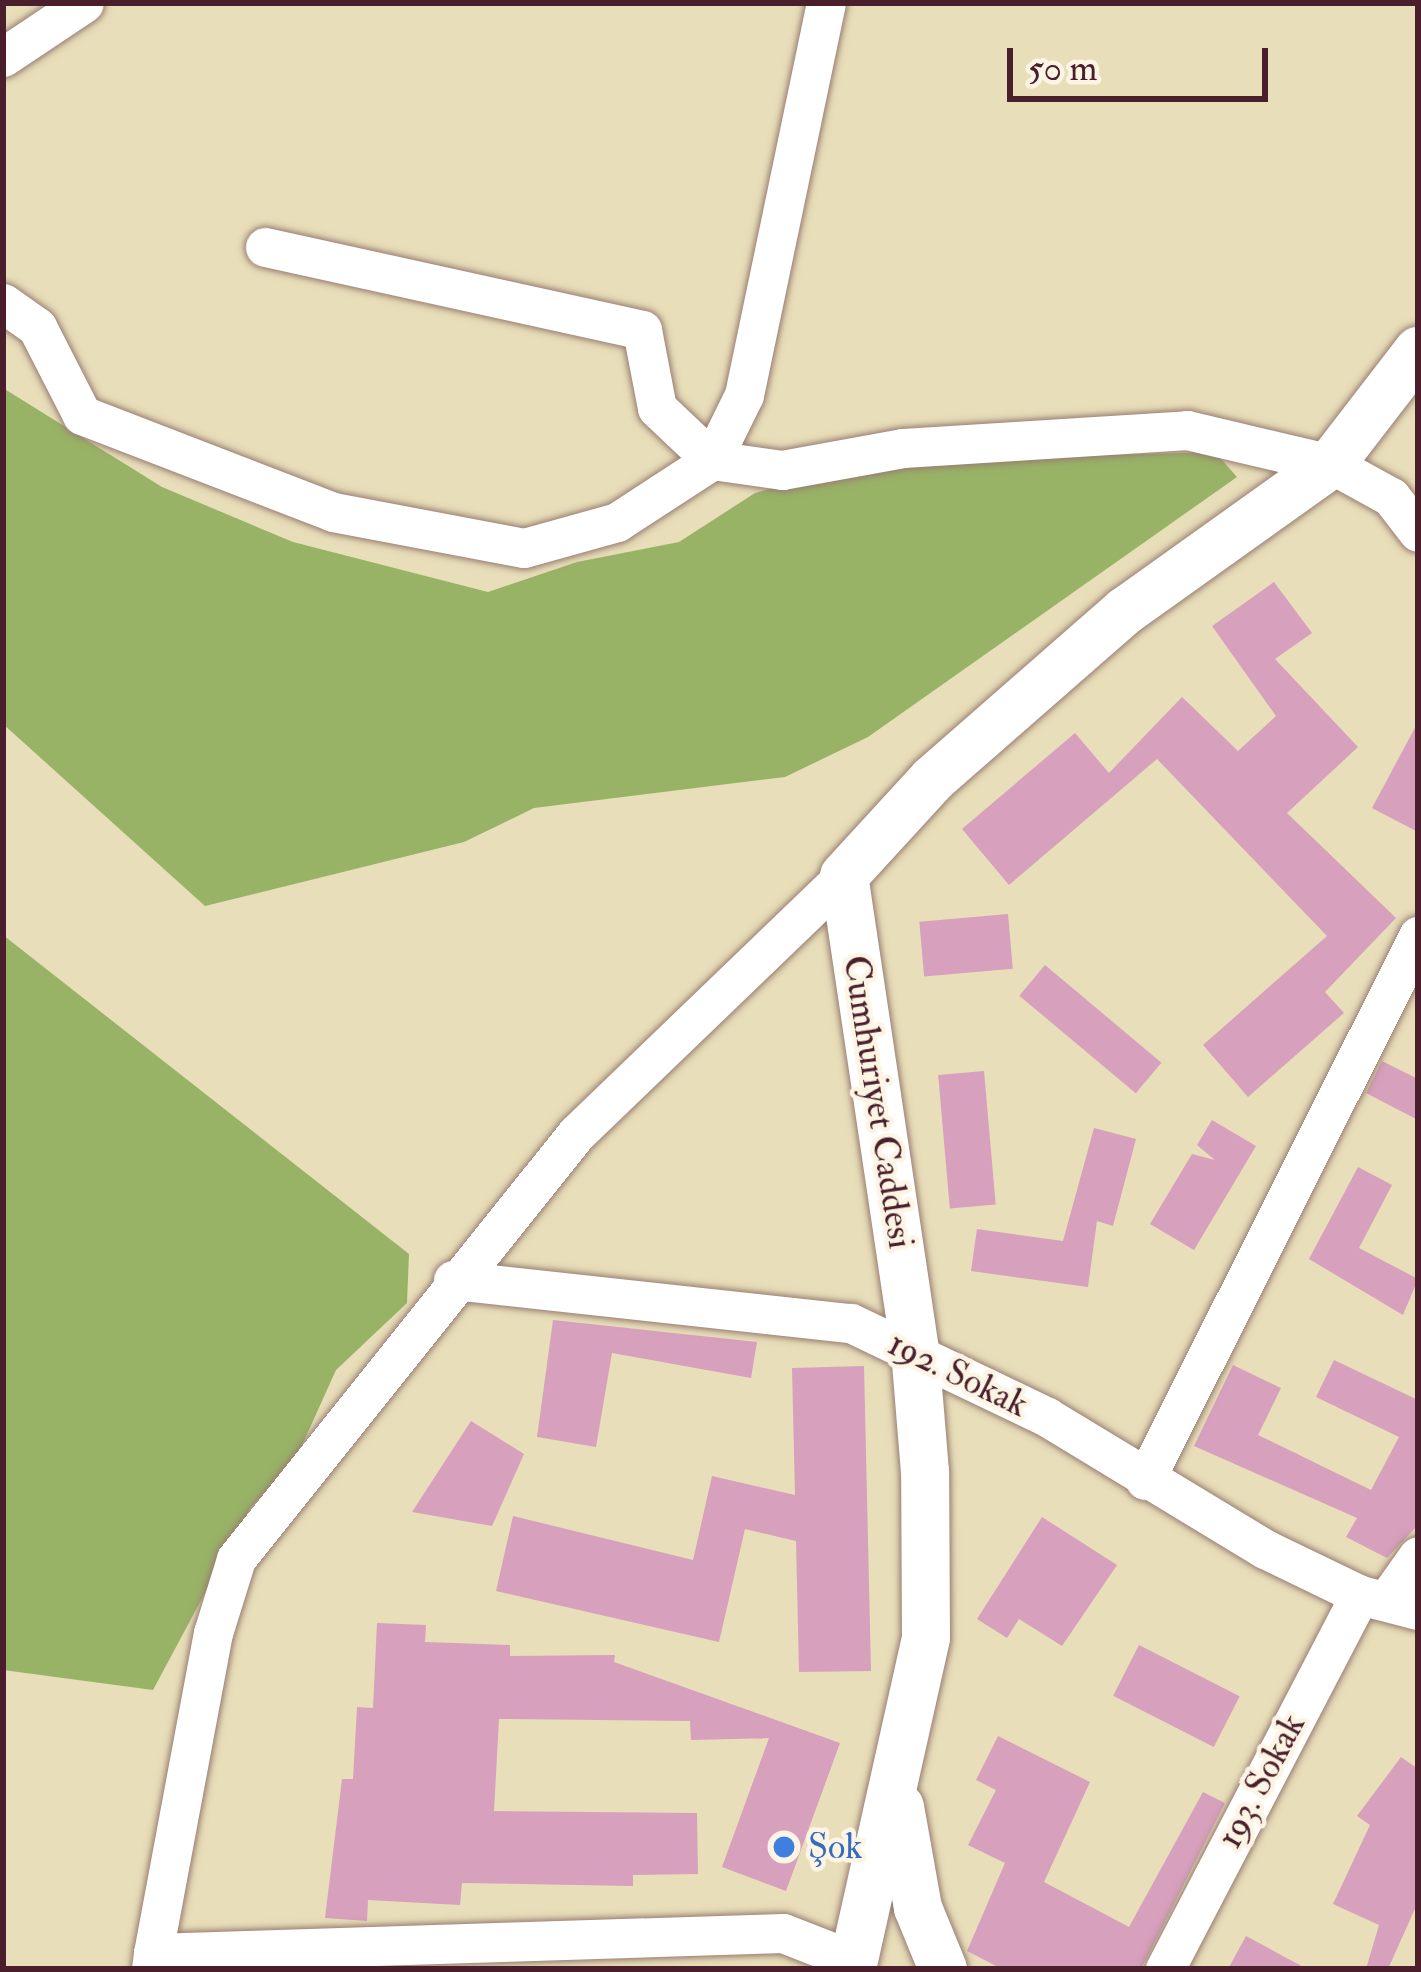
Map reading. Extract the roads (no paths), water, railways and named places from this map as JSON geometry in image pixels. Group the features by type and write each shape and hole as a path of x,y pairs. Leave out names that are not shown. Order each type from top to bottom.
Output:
{"street":[{"path":"3,57 84,3"},
{"path":"3,303 37,327 82,416 333,512 524,548 617,522 712,460 745,395 826,3"},
{"path":"266,247 641,330 657,408 712,460 782,470 903,448 1186,430 1331,464 1391,497 1418,532"},
{"path":"918,1969 854,1965 783,1933 152,1961 213,1633 236,1559 452,1280 576,1134 844,876 933,779 1125,611 1331,464 1418,351"},
{"name":"Cumhuriyet Caddesi","path":"844,876 915,1350 926,1638 854,1965"},
{"path":"1145,1480 1418,936"},
{"name":"192. Sokak","path":"452,1280 851,1323 1047,1417 1145,1480 1388,1602"},
{"name":"193. Sokak","path":"1165,1969 1418,1556"},
{"path":"896,1789 918,1908 943,1969"}],"place":[{"name":"Şok","path":"784,1847"}]}
